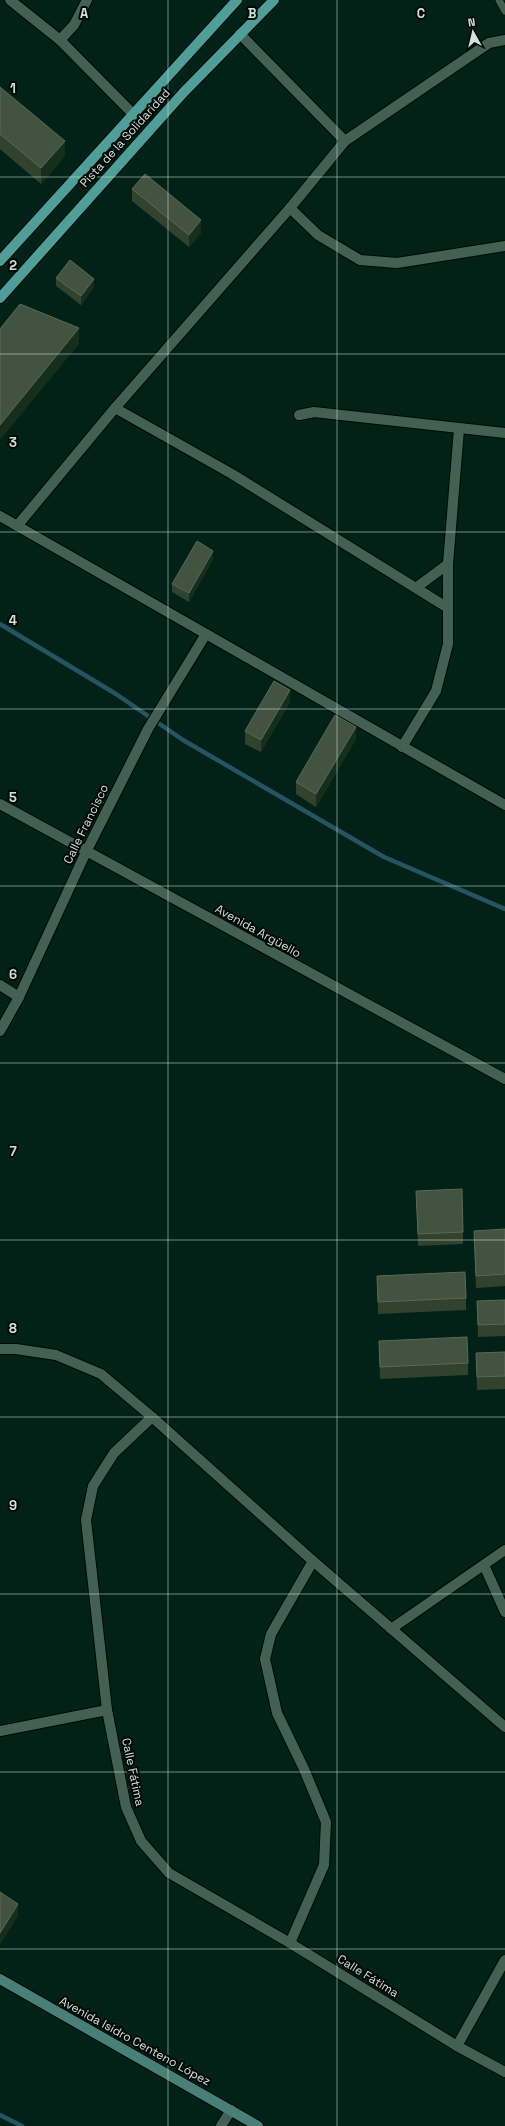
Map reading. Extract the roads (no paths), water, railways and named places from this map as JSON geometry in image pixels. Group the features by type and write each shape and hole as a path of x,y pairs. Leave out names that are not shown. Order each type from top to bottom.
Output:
{"main road":[{"name":"Pista de la Solidaridad","path":"0,261 237,0"},
{"name":"Pista de la Solidaridad","path":"0,298 183,93 274,0"}],"street":[{"path":"10,0 60,40 134,115"},
{"path":"60,40 74,24 87,0"},
{"path":"240,34 345,141"},
{"path":"17,526 115,408 290,208 345,141 489,43 505,40"},
{"path":"290,208 318,235 360,260 397,263 505,246"},
{"path":"115,408 232,474 417,587 448,608"},
{"path":"299,415 314,412 505,433"},
{"path":"402,747 436,691 448,644 448,564 459,429"},
{"path":"0,516 505,805"},
{"path":"417,587 448,564"},
{"name":"Calle Francisco","path":"0,1032 86,852 148,729 206,634"},
{"name":"Avenida Argüello","path":"0,804 505,1079"},
{"path":"0,985 18,997"},
{"path":"0,1349 56,1355 101,1374 152,1417 313,1562 505,1727"},
{"name":"Calle Fátima","path":"152,1417 114,1454 93,1486 86,1520 107,1710 126,1807 141,1841 169,1873 290,1943 457,2046 505,2072"},
{"path":"391,1629 505,1550"},
{"path":"290,1943 324,1865 326,1822 304,1769 277,1713 265,1659 271,1634 313,1562"},
{"path":"484,1565 505,1612"},
{"path":"0,1731 107,1710"},
{"path":"457,2046 505,1960"},
{"name":"Avenida Isidro Centeno López","path":"0,1979 258,2126"},
{"path":"221,2126 230,2110"}],"lane":[{"path":"499,0 505,11"}],"waterway":[{"path":"0,624 116,694 183,740 384,857 505,909"},
{"path":"0,2115 22,2126"}]}
